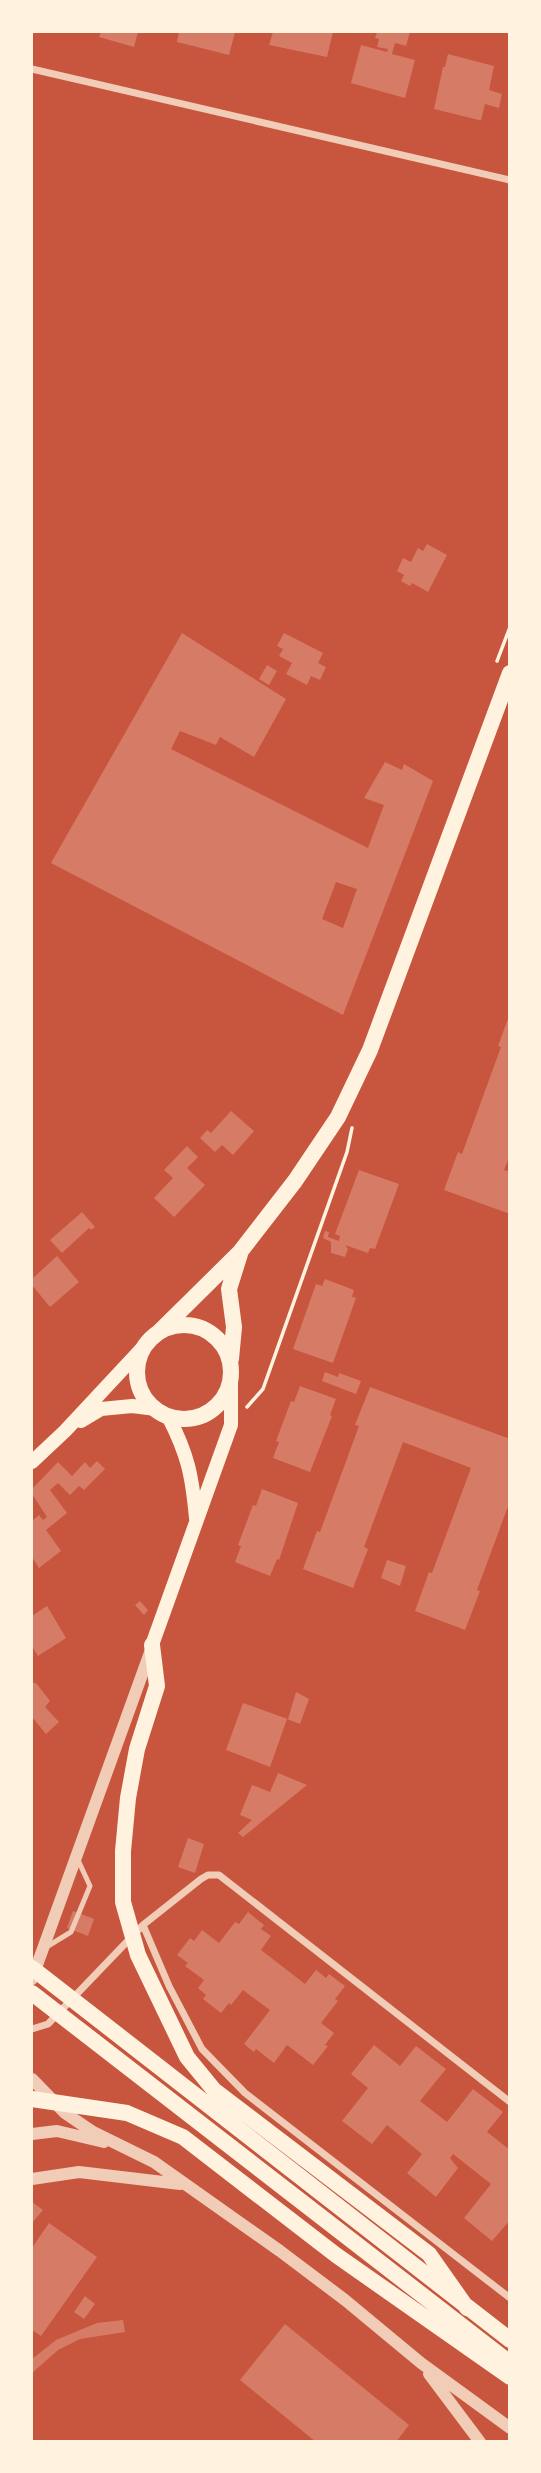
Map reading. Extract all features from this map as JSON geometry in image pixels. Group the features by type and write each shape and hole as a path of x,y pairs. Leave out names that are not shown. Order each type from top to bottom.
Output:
{"main road":[{"path":"32,1462 240,1252 295,1181 338,1117 370,1050 509,673"},
{"path":"240,1252 229,1289 234,1327 231,1425 152,1645 156,1686 136,1749 128,1798 123,1851 123,1902 138,1955 187,2057 214,2090 429,2255 467,2308"},
{"path":"65,1431 101,1409 132,1406 162,1412 182,1419 196,1418 209,1412 227,1392 231,1371 221,1343 203,1328 173,1326 153,1337 140,1355 137,1370 145,1398 162,1412 184,1446 190,1469 196,1527"},
{"path":"32,1968 509,2340"},
{"path":"32,1993 509,2363"},
{"path":"32,2099 127,2113 183,2137 336,2255 509,2377"}],"street":[{"path":"32,69 509,180"},
{"path":"32,1979 152,1645"},
{"path":"32,2029 48,2024 143,1925 201,1879 208,1875 219,1875 509,2102"},
{"path":"143,1925 169,1986 202,2049 220,2069 245,2093 509,2298"},
{"path":"32,2079 65,2113 118,2145 154,2162 280,2251 421,2363 509,2428"},
{"path":"32,2134 57,2131 118,2145"},
{"path":"32,2179 79,2172 184,2184"},
{"path":"421,2363 480,2441"}],"lane":[{"path":"42,1950 71,1932 90,1886 76,1855"}],"path":[{"path":"231,1425 263,1389 347,1152 352,1127"}],"building":[{"path":"101,32 138,32 134,47 99,37"},
{"path":"179,32 235,32 229,55 177,42"},
{"path":"273,32 333,32 327,57 269,45"},
{"path":"377,32 410,32 406,46 395,43 392,54 415,60 405,98 351,83 361,45 387,52 388,49 377,47"},
{"path":"448,54 494,66 489,90 502,94 499,108 485,104 481,120 434,109"},
{"path":"427,544 447,555 428,592 412,583 410,586 401,581 404,575 397,571 403,558 411,562 418,548 423,551"},
{"path":"182,633 286,699 254,757 220,737 216,745 180,731 171,749 368,848 384,805 364,798 385,762 402,770 404,764 433,781 343,1015 51,863","holes":["336,882 357,889 343,928 322,919"]},
{"path":"284,633 323,653 318,663 326,667 320,680 311,676 307,685 286,674 292,663 279,656 283,649 277,646"},
{"path":"267,665 277,671 269,685 259,679"},
{"path":"509,1016 510,1155 504,1170 510,1172 510,1214 444,1190 458,1152 462,1154 501,1047 498,1046"},
{"path":"231,1111 254,1131 233,1155 222,1145 215,1152 200,1138 207,1130 211,1133"},
{"path":"187,1146 198,1157 187,1168 205,1185 174,1217 154,1198 173,1178 164,1170"},
{"path":"359,1170 399,1184 375,1249 370,1248 368,1253 345,1245 348,1249 345,1257 331,1253 331,1242 323,1238 325,1231 329,1232 328,1237 339,1241 340,1236 335,1234"},
{"path":"82,1212 95,1227 91,1230 89,1228 62,1253 50,1240"},
{"path":"57,1256 79,1282 50,1307 32,1285 32,1279"},
{"path":"325,1279 354,1290 352,1297 356,1298 333,1363 293,1349 316,1284 322,1286"},
{"path":"325,1372 338,1377 339,1373 361,1381 356,1394 322,1381"},
{"path":"300,1386 336,1399 310,1472 273,1458 279,1442 276,1441 291,1401 294,1402"},
{"path":"370,1387 510,1439 510,1501 465,1630 415,1611 471,1468 403,1442 364,1547 368,1549 353,1588 303,1569 317,1531 320,1532 359,1426 355,1425"},
{"path":"97,1461 105,1469 84,1490 79,1486 70,1495 58,1483 50,1490 67,1513 46,1530 61,1551 39,1568 32,1557 32,1521 39,1515 43,1520 47,1517 32,1494 32,1489 58,1462 72,1476 85,1462 90,1468"},
{"path":"262,1489 298,1503 279,1560 277,1559 270,1576 235,1562 241,1546 238,1545"},
{"path":"387,1560 406,1566 400,1586 381,1578"},
{"path":"140,1601 148,1610 144,1615 135,1605"},
{"path":"47,1606 66,1638 38,1656 32,1646 32,1616"},
{"path":"33,1683 36,1683 50,1701 45,1707 59,1722 46,1734 32,1717"},
{"path":"296,1692 309,1699 300,1724 287,1719 270,1767 226,1750 243,1703 288,1719"},
{"path":"278,1773 307,1785 243,1837 238,1833 252,1820 240,1815 252,1785 270,1792"},
{"path":"188,1838 204,1844 195,1873 178,1867"},
{"path":"73,1911 94,1919 88,1936 67,1928"},
{"path":"248,1912 264,1925 261,1929 271,1936 261,1950 305,1984 316,1970 326,1978 329,1974 345,1986 335,1999 338,2001 321,2023 334,2033 325,2045 328,2046 313,2065 287,2045 274,2063 256,2049 254,2052 244,2044 270,2010 243,1990 221,2013 203,1999 206,1995 198,1988 204,1980 185,1966 188,1963 177,1955 190,1938 194,1941 202,1930 219,1943 235,1922 239,1924"},
{"path":"374,2045 400,2066 416,2046 446,2069 420,2101 447,2122 473,2089 503,2112 487,2132 510,2150 510,2220 492,2241 464,2218 491,2184 453,2154 450,2158 458,2168 436,2197 407,2173 422,2154 387,2125 372,2144 342,2121 368,2088 351,2074"},
{"path":"32,2202 43,2210 32,2223"},
{"path":"49,2223 97,2257 41,2336 32,2330 32,2248"},
{"path":"85,2296 95,2304 84,2319 74,2312"},
{"path":"123,2320 125,2332 80,2339 58,2350 32,2373 32,2359 56,2340 97,2323"},
{"path":"285,2324 409,2425 396,2442 316,2442 240,2380"}]}
